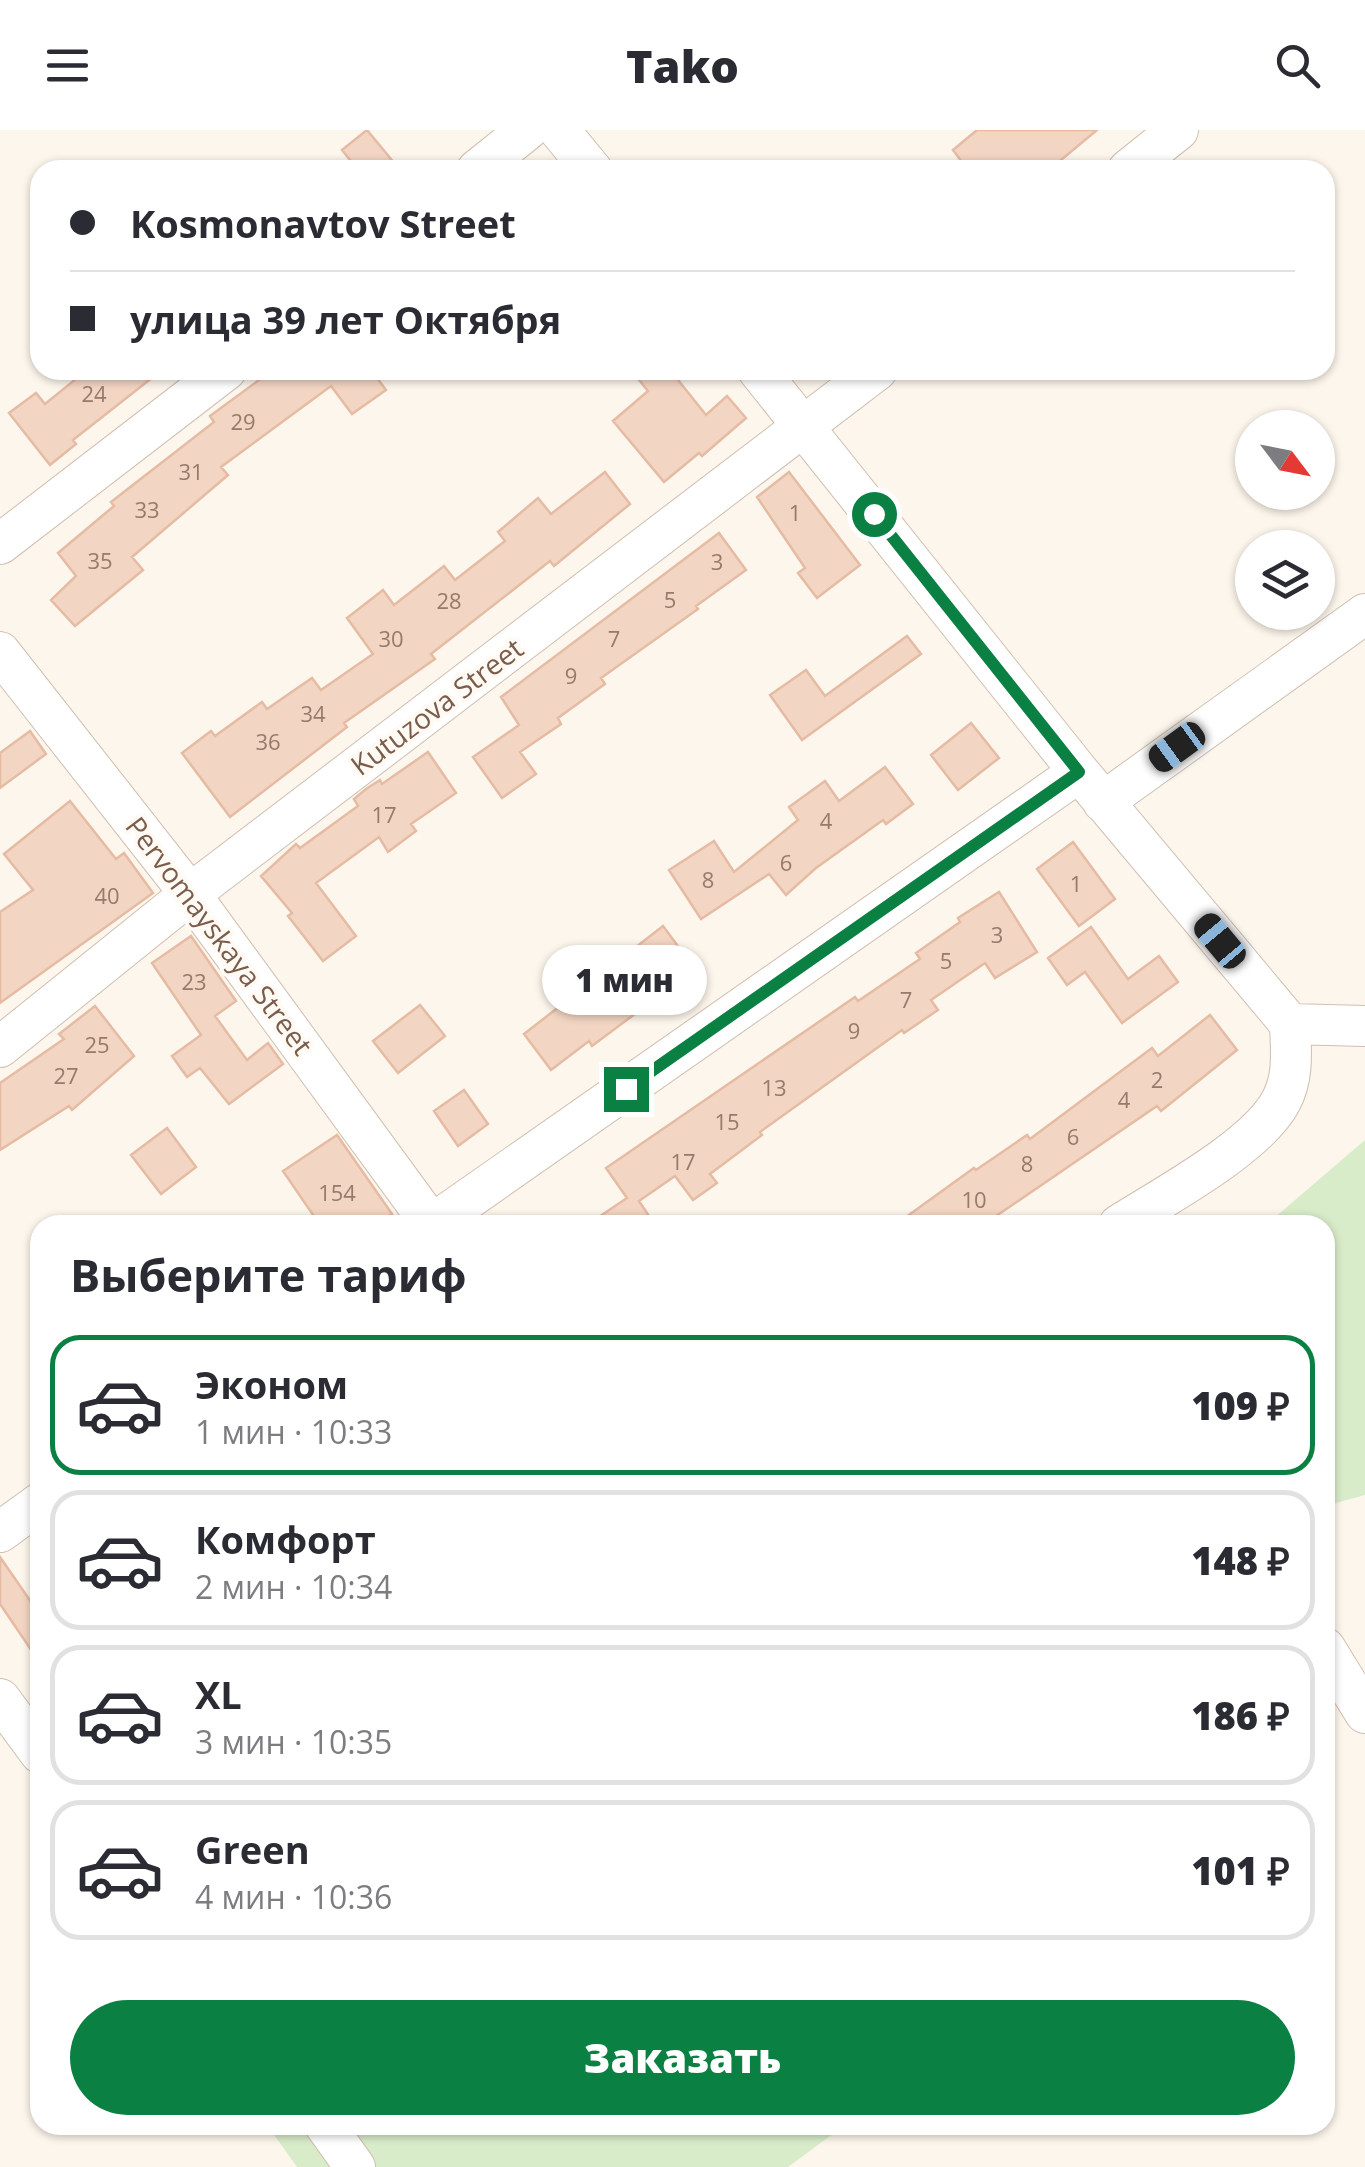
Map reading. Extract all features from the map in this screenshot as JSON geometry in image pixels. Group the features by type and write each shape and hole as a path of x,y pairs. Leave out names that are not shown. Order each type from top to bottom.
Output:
{"street":[{"path":"490,160 527,130"},
{"path":"559,130 584,160"},
{"path":"1140,160 1178,130"},
{"path":"0,544 213,380"},
{"path":"766,380 1091,787 1290,1024 1292,1068 1280,1103 1242,1144 1134,1215"},
{"name":"Kutuzova Street","path":"0,1047 190,894 864,380"},
{"path":"446,1215 1091,787 1365,614"},
{"name":"Pervomayskaya Street","path":"0,652 190,894 424,1215"},
{"path":"1290,1024 1365,1026"},
{"path":"0,1532 30,1510"},
{"path":"1335,1664 1365,1712"},
{"path":"0,1699 30,1740"},
{"path":"332,2135 355,2167"}],"green space":[{"path":"1365,1140 1365,1495 1335,1503 1335,1215 1278,1215"},
{"path":"274,2135 831,2135 788,2167 297,2167"}],"building":[{"path":"367,130 392,160 350,160 342,150"},
{"path":"977,130 1097,130 1061,160 960,160 953,150"},
{"path":"75,380 149,380 73,440 76,444 50,465 9,413 36,393 45,404"},
{"path":"259,380 378,380 386,390 352,414 331,386 221,467 228,475 132,557 143,570 75,626 51,600 76,576 58,553 114,506 111,502 214,422 210,416"},
{"path":"639,380 678,380 706,415 727,396 746,418 664,482 613,421 648,391"},
{"path":"605,472 630,504 554,566 550,561 431,654 435,659 344,723 347,727 230,817 182,753 211,731 215,736 262,702 267,709 312,678 321,690 373,654 347,618 383,590 394,605 444,566 455,580 505,541 498,532 538,498 551,514"},
{"path":"789,472 860,565 817,598 798,573 805,568 757,497"},
{"path":"719,533 746,570 601,678 605,684 558,718 561,724 520,752 536,774 502,798 473,757 519,725 501,697"},
{"path":"907,636 921,654 802,740 770,695 806,670 825,696"},
{"path":"971,723 999,758 958,790 931,755"},
{"path":"30,731 46,754 0,788 0,753"},
{"path":"428,752 456,793 411,824 416,831 388,852 379,837 316,883 356,936 323,961 288,916 292,913 261,876 296,844 300,848 358,806 354,799 366,789 380,780 382,784"},
{"path":"885,767 913,804 886,824 883,820 816,868 786,895 769,874 701,919 669,870 714,841 734,872 798,820 789,807 825,781 839,801"},
{"path":"70,801 116,859 124,853 153,893 0,1003 0,912 33,890 4,854"},
{"path":"1073,842 1115,899 1079,926 1037,869"},
{"path":"999,892 1037,952 995,978 985,963 931,1000 938,1010 904,1033 902,1030 760,1132 762,1135 710,1174 717,1183 693,1200 675,1176 639,1201 648,1215 602,1215 627,1198 606,1168 855,997 858,1001 920,959 916,953 960,922 958,918"},
{"path":"663,926 695,969 592,1046 589,1041 551,1070 524,1034"},
{"path":"1091,927 1128,979 1159,956 1178,982 1122,1023 1085,972 1067,985 1048,958"},
{"path":"191,936 236,1001 215,1016 247,1060 268,1043 283,1064 229,1104 200,1068 187,1077 172,1056 201,1035 152,963"},
{"path":"420,1005 445,1036 398,1073 373,1041"},
{"path":"95,1006 134,1056 72,1110 69,1106 0,1150 0,1083 64,1039 59,1034"},
{"path":"1210,1015 1237,1050 1161,1111 1157,1106 998,1215 909,1215 974,1168 1027,1135 1030,1139 1152,1048 1158,1056"},
{"path":"464,1090 488,1124 458,1146 434,1111"},
{"path":"167,1128 196,1167 161,1194 131,1155"},
{"path":"337,1135 392,1214 313,1215 283,1171"},
{"path":"0,1557 30,1600 30,1648 0,1604"}],"route":[{"path":"626,1089 1079,772 874,514"}]}
